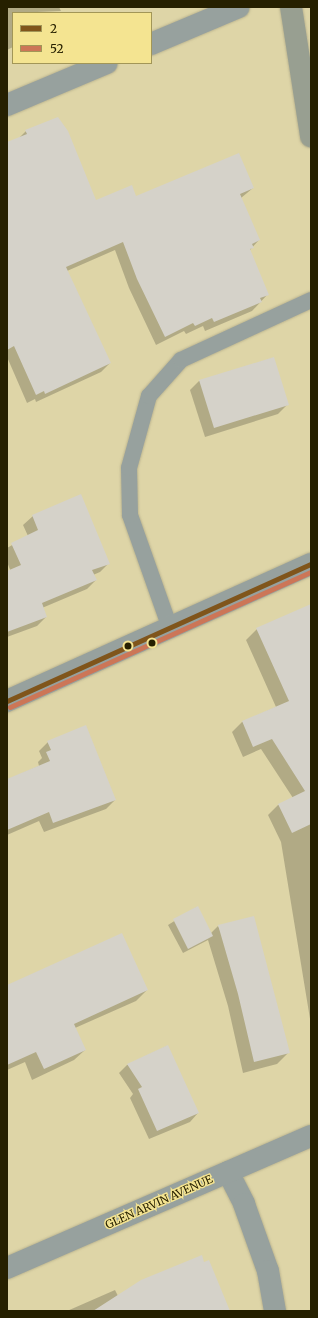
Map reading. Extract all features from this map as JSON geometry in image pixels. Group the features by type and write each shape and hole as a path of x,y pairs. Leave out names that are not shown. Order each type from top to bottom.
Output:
{"main road":[{"path":"291,7 311,136"}],"street":[{"path":"152,44 239,7"},
{"path":"7,105 105,64"},
{"path":"7,701 311,564"},
{"name":"GLEN ARVIN AVENUE","path":"7,1268 311,1136"},
{"path":"228,1172 244,1204 268,1271 275,1311"}],"lane":[{"path":"170,628 130,515 129,468 149,396 181,360 311,300"}],"building":[{"path":"58,117 68,131 96,200 132,185 136,196 239,153 254,188 240,194 260,240 252,244 254,248 250,249 269,295 260,298 262,302 214,322 212,318 195,326 193,323 165,337 137,279 123,242 66,267 111,363 45,394 44,391 36,395 14,346 7,350 7,142 27,134 25,130"},
{"path":"274,357 289,405 214,428 199,380"},
{"path":"81,494 110,564 92,570 97,580 42,603 47,617 7,632 7,571 21,565 11,543 38,530 32,515"},
{"path":"311,604 311,824 292,833 278,804 305,791 272,739 253,747 242,721 289,701 256,628"},
{"path":"86,725 116,800 53,823 49,812 7,830 7,779 50,761 46,752 51,750 47,741"},
{"path":"198,906 213,936 188,949 173,919"},
{"path":"254,916 290,1053 254,1062 238,994 218,925"},
{"path":"122,933 148,990 74,1024 86,1050 44,1069 36,1052 7,1065 7,985"},
{"path":"168,1045 199,1113 157,1131 138,1089 142,1087 127,1064"},
{"path":"202,1255 204,1262 209,1260 230,1311 93,1311 141,1280"}],"transit line":[{"name":"2","path":"7,701 311,564"},
{"name":"52","path":"10,707 311,572"}]}
